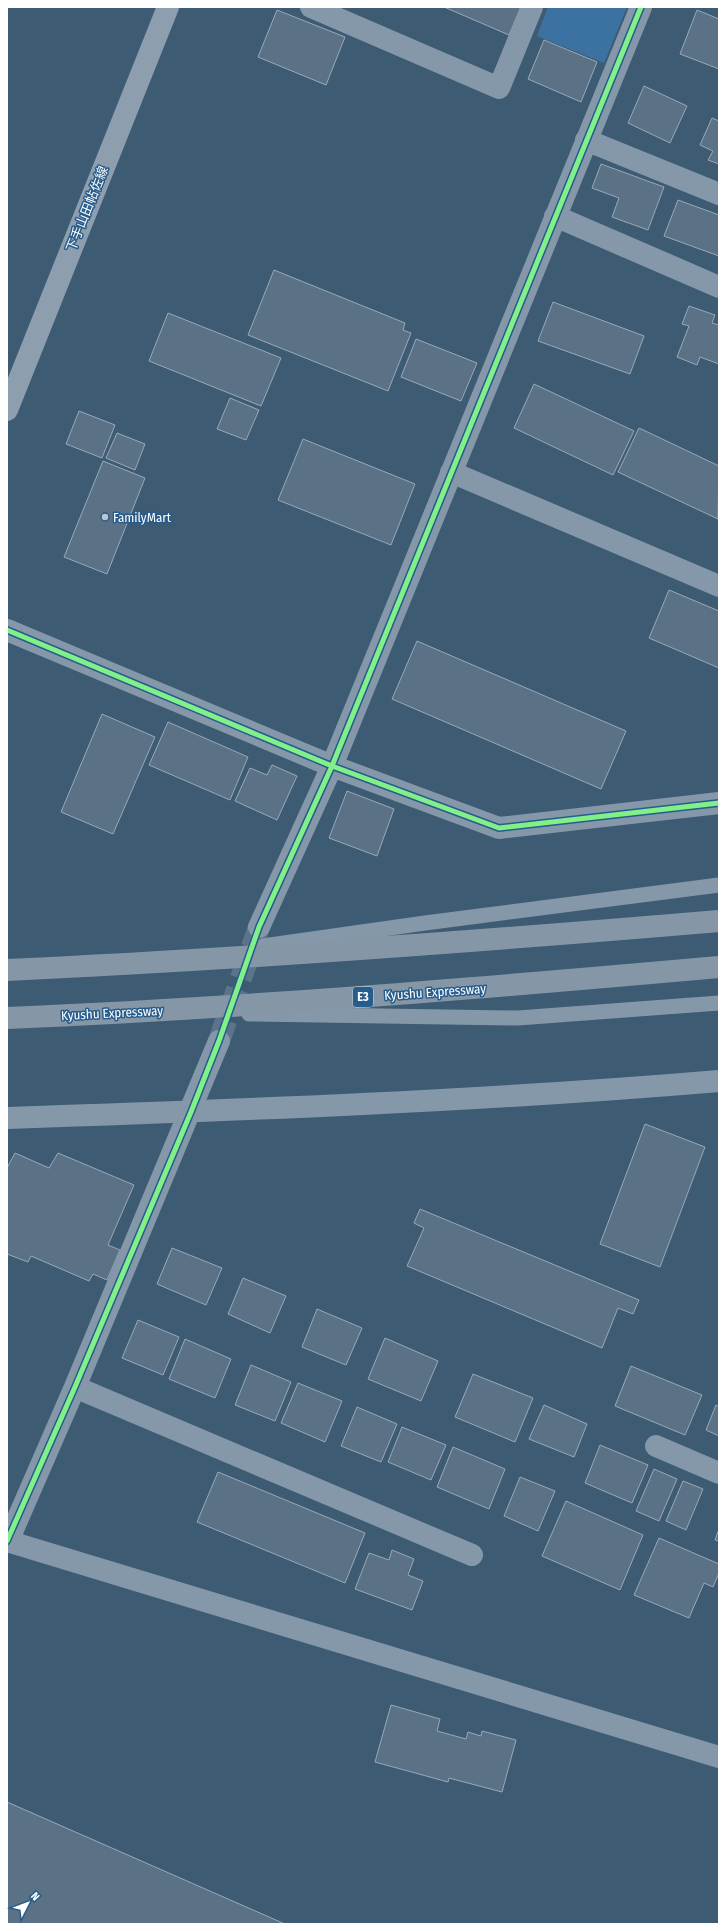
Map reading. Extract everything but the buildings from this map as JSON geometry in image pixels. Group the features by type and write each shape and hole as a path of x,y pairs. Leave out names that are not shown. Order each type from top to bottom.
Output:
{"highway":[{"path":"7,970 142,964 471,942 719,921"},
{"name":"Kyushu Expressway","path":"7,1018 136,1013 482,988 719,967"}],"main road":[{"name":"下手山田帖佐線","path":"7,410 168,7"}],"street":[{"path":"311,7 499,88 532,7"},
{"path":"259,927 332,766 640,7"},
{"path":"586,140 719,194"},
{"path":"555,216 719,288"},
{"path":"451,472 719,586"},
{"path":"7,630 332,766 499,828 719,803"},
{"path":"219,1041 191,1112 75,1388 7,1541 719,1757"},
{"path":"7,1118 191,1112 586,1092 719,1081"},
{"path":"75,1388 472,1555"},
{"path":"656,1446 719,1473"}],"lane":[{"path":"142,964 425,923 719,885"},
{"path":"136,1013 518,1018 719,1003"}],"shaded area":[{"path":"548,7 627,7 604,63 537,36"}],"tunnel":[{"path":"219,1041 259,927"}],"cycle path":[{"path":"7,1541 75,1387 191,1112 219,1041 259,927 332,766 641,7"},
{"path":"7,630 332,766 499,828 719,803"}],"place":[{"name":"FamilyMart","path":"105,517"}]}
